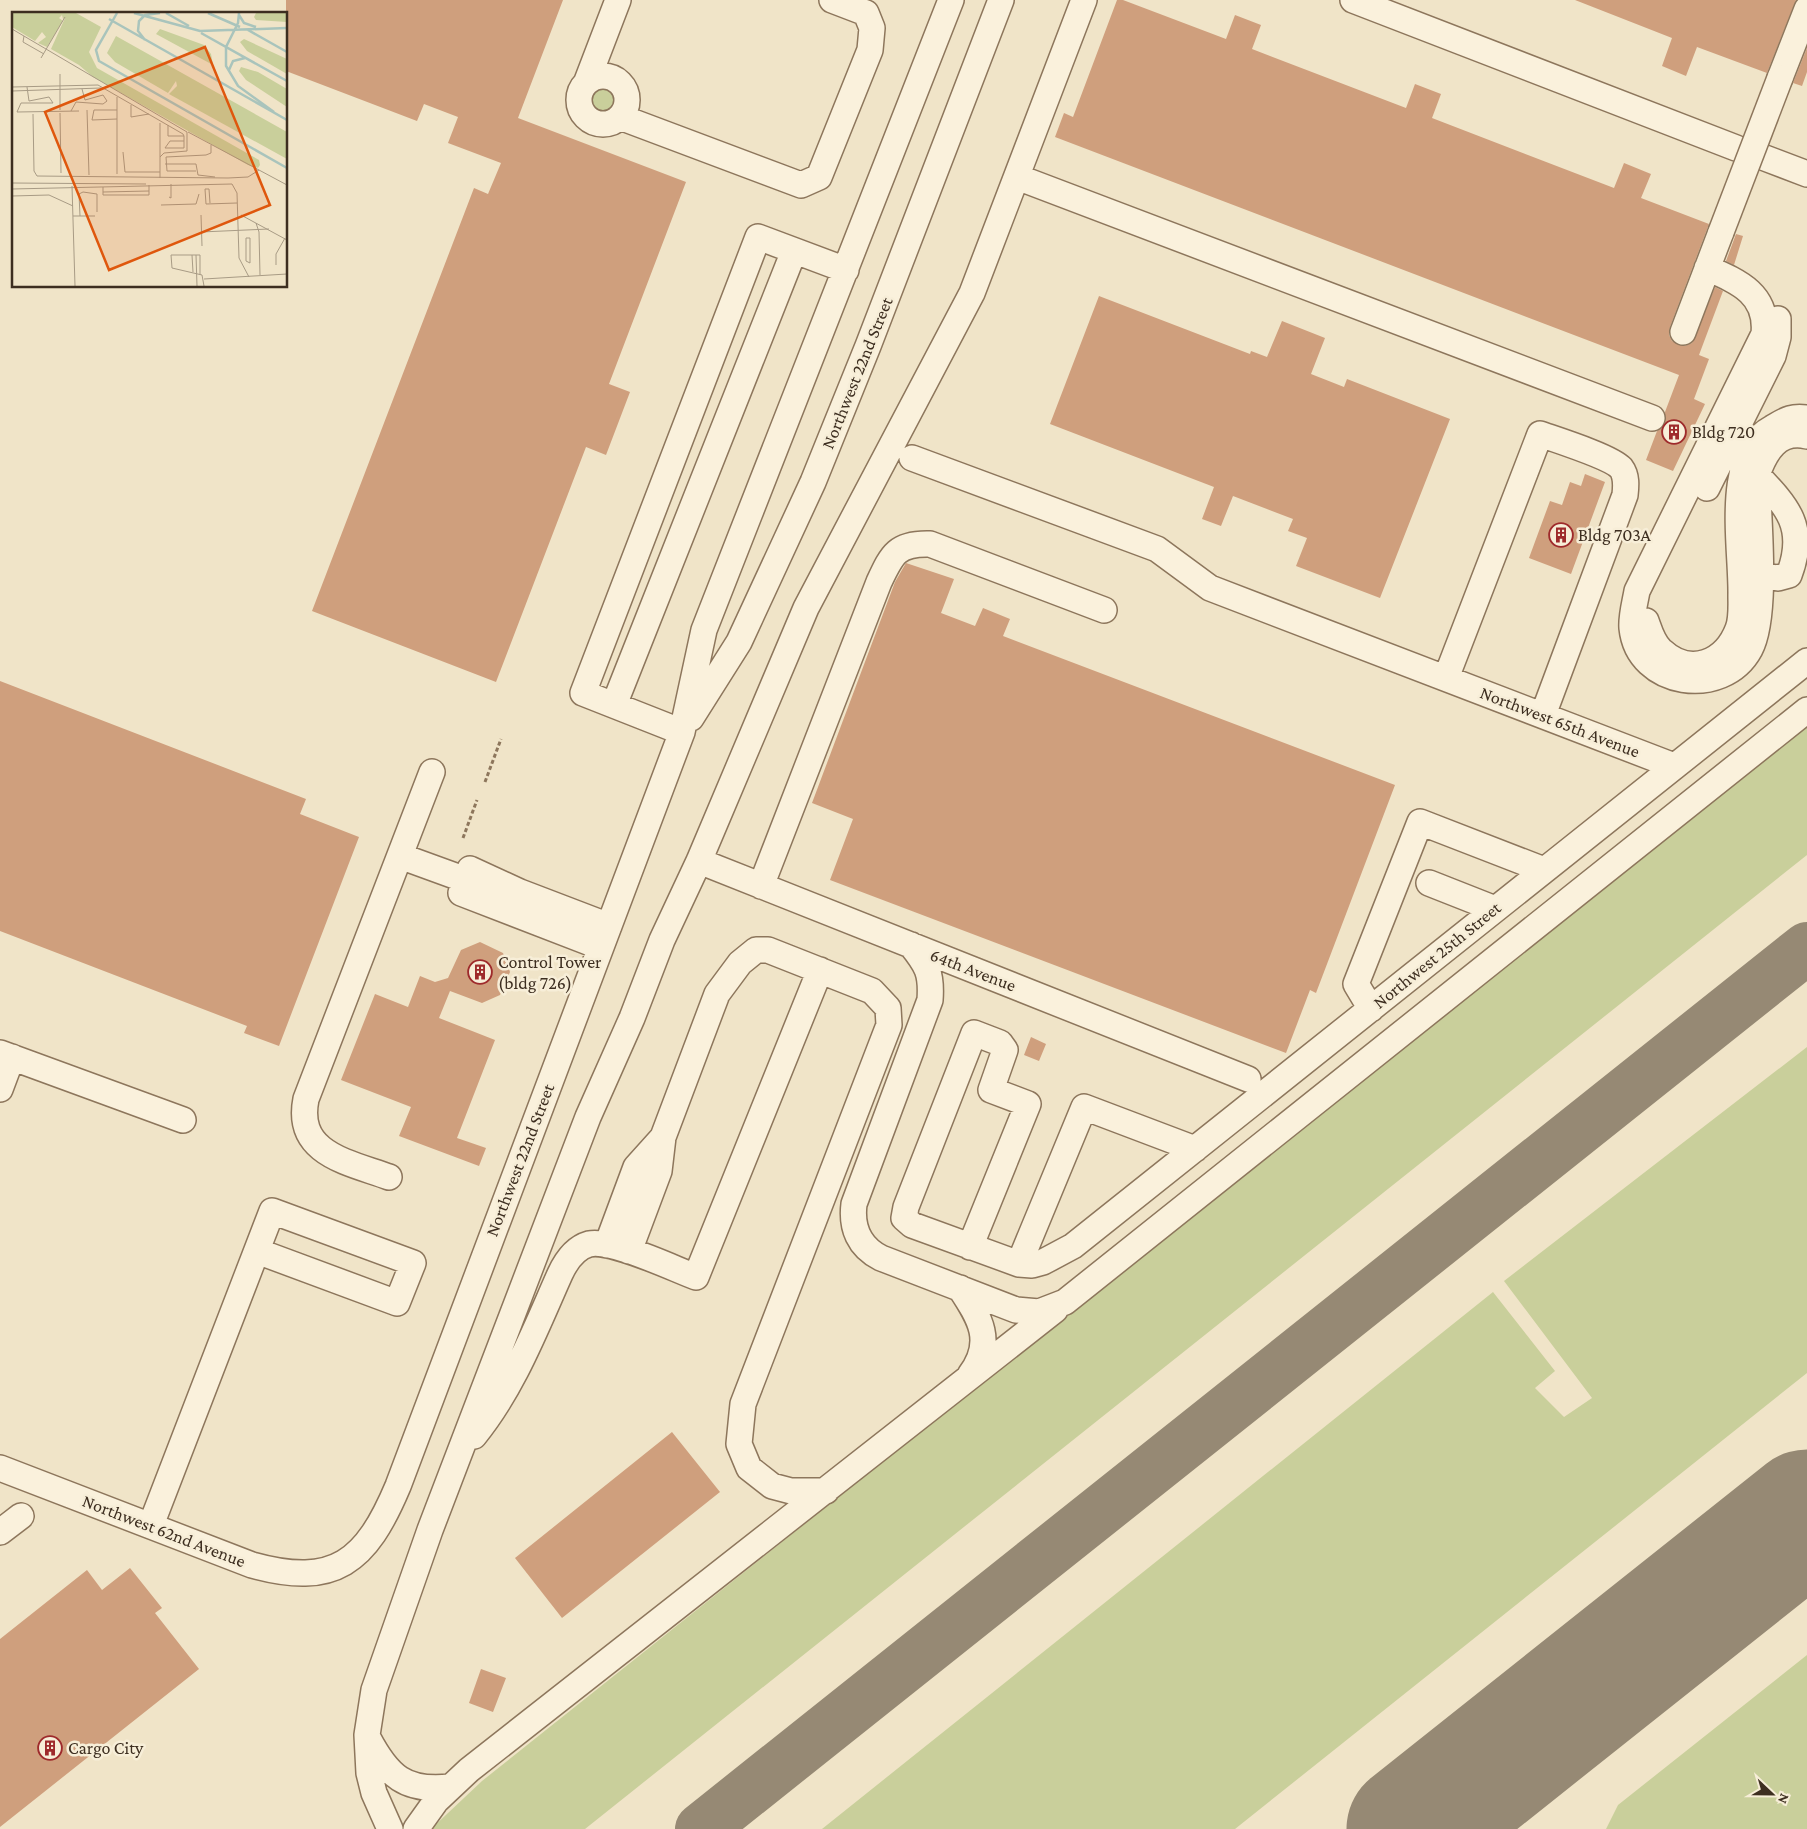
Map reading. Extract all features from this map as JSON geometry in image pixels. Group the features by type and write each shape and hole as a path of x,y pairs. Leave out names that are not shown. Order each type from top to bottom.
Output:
{"street":[{"path":"587,81 596,76 604,76 619,81 627,95 625,110 620,117 606,124 590,121 584,116 579,101 580,93 587,81 618,0"},
{"path":"620,117 801,185 819,177 870,50 872,28 866,13 832,0"},
{"name":"Northwest 22nd Street","path":"333,1570 349,1560 362,1547 373,1534 391,1503 682,732 704,630 951,0"},
{"name":"Northwest 22nd Street","path":"682,732 739,642 813,482 868,346 1001,0"},
{"path":"390,1829 374,1793 369,1773 366,1735 377,1682 458,1456 588,1117 632,1018 662,940 698,861 790,642 972,294 1084,0"},
{"path":"1353,0 1736,148"},
{"path":"1682,332 1720,267 1721,232 1807,9"},
{"path":"1765,158 1807,174"},
{"path":"1017,177 1652,418"},
{"path":"682,732 583,693 758,237 846,270"},
{"path":"614,705 794,251"},
{"path":"1720,267 1752,275 1774,300 1778,319 1776,346 1765,373 1652,597 1646,622 1653,640 1661,651 1675,661 1693,666 1714,660 1729,646 1738,629 1750,616 1750,574 1757,475 1764,453 1782,438 1807,436"},
{"path":"1750,574 1738,486 1747,453 1761,434 1792,416 1807,418"},
{"path":"1446,678 1540,434 1613,462 1625,476 1626,485 1624,495 1543,715"},
{"name":"Northwest 65th Avenue","path":"912,458 1157,549 1210,588 1674,766"},
{"path":"1750,574 1778,578 1789,575 1798,558 1800,540 1797,522 1789,510 1757,475"},
{"path":"760,886 879,582 887,563 900,548 915,543 930,544 1104,610"},
{"name":"Northwest 25th Street","path":"1019,1264 1032,1265 1043,1262 1073,1246 1371,1009 1805,659"},
{"path":"416,1829 436,1801 450,1787 1065,1302 1807,710"},
{"path":"389,1177 324,1151 306,1131 303,1114 306,1099 432,772"},
{"path":"1371,1009 1356,984 1420,822 1544,870"},
{"path":"400,856 466,880 470,869 520,892 605,937"},
{"name":"64th Avenue","path":"698,861 1248,1079"},
{"path":"1429,883 1495,909"},
{"path":"911,945 927,965 930,976 931,989 928,1011 856,1196 853,1219 862,1244 874,1254 1016,1310 1028,1313 1052,1309 1065,1302"},
{"path":"618,1248 636,1166 663,1137 717,994 740,963 756,950 768,950 872,992 888,1008 889,1025 743,1404 739,1444 749,1468 772,1486 791,1491 826,1491"},
{"path":"458,1456 492,1415 508,1386 567,1261 577,1250 588,1244 618,1248 696,1277 820,970"},
{"path":"970,1247 1028,1104 991,1090 1005,1050 1000,1043 974,1033 906,1207 904,1218 912,1225 970,1247 1019,1264 1084,1107 1195,1149"},
{"path":"0,1089 6,1055 183,1120"},
{"path":"151,1525 256,1251 272,1211 413,1263 398,1302 256,1251"},
{"path":"960,1288 976,1312 984,1336 980,1360 967,1379"},
{"name":"Northwest 62nd Avenue","path":"0,1468 252,1565 271,1570 312,1574 333,1570"},
{"path":"0,1532 21,1516"},
{"path":"366,1735 380,1760 397,1778 428,1789 450,1787"}],"path":[{"path":"485,782 501,739"},
{"path":"463,838 477,800"}],"green space":[{"path":"603,83 615,88 620,100 615,112 603,117 591,112 586,100 591,88"},
{"path":"1807,725 1807,855 585,1829 431,1829 482,1781"},
{"path":"1807,1047 1807,1373 1235,1829 822,1829 1493,1292 1555,1371 1535,1388 1564,1417 1592,1398 1504,1281"},
{"path":"1807,1655 1807,1829 1606,1829 1618,1805"}],"building":[{"path":"286,0 563,0 518,118 686,182 609,384 630,392 606,455 586,447 496,682 312,611 474,188 488,194 501,163 448,143 458,117 424,104 417,121 288,72 288,12 286,12"},
{"path":"1117,0 1123,0 1226,39 1235,15 1261,25 1252,49 1406,108 1415,84 1441,94 1432,118 1614,188 1624,163 1651,174 1641,198 1709,224 1670,327 1669,335 1672,341 1685,346 1692,343 1715,287 1723,291 1699,355 1709,359 1694,399 1705,404 1673,471 1646,460 1657,431 1665,424 1665,412 1679,375 1055,137 1064,113 1073,117"},
{"path":"1575,0 1796,0 1767,73 1697,47 1686,76 1662,66 1672,38"},
{"path":"1807,48 1807,72 1802,86 1793,83"},
{"path":"1736,234 1743,236 1734,265 1726,261"},
{"path":"1099,296 1250,354 1251,351 1267,357 1282,321 1325,338 1311,374 1344,387 1347,379 1450,419 1380,598 1296,566 1307,538 1288,531 1293,519 1233,496 1221,526 1202,519 1214,487 1050,424"},
{"name":"Bldg 703A","path":"1585,474 1605,482 1571,574 1529,558 1550,501 1562,505 1570,482 1581,486"},
{"path":"906,563 954,579 941,613 975,626 983,608 1010,619 1003,636 1395,785 1316,993 1310,990 1286,1053 830,880 853,819 812,803 895,582"},
{"path":"0,681 306,799 300,814 359,837 279,1046 244,1033 247,1026 0,931"},
{"path":"480,942 503,953 510,972 500,995 482,1003 450,991 439,1018 495,1040 457,1138 486,1148 479,1166 399,1136 411,1107 341,1080 375,994 408,1007 420,976 435,982 448,978 461,950"},
{"path":"1031,1037 1046,1044 1039,1061 1024,1055"},
{"path":"672,1432 720,1492 562,1618 515,1558"},
{"name":"Cargo City","path":"130,1568 162,1608 155,1613 199,1669 0,1827 0,1639 87,1570 102,1590"},
{"path":"481,1669 506,1678 493,1712 469,1703"}],"taxiway":[{"path":"701,1829 1807,948"}],"runway":[{"path":"1412,1829 1807,1515"}],"place":[{"name":"Bldg 720","path":"1674,432"},
{"name":"Bldg 703A","path":"1561,535"},
{"name":"Control Tower (bldg 726)","path":"480,972"},
{"name":"Cargo City","path":"50,1748"}]}
